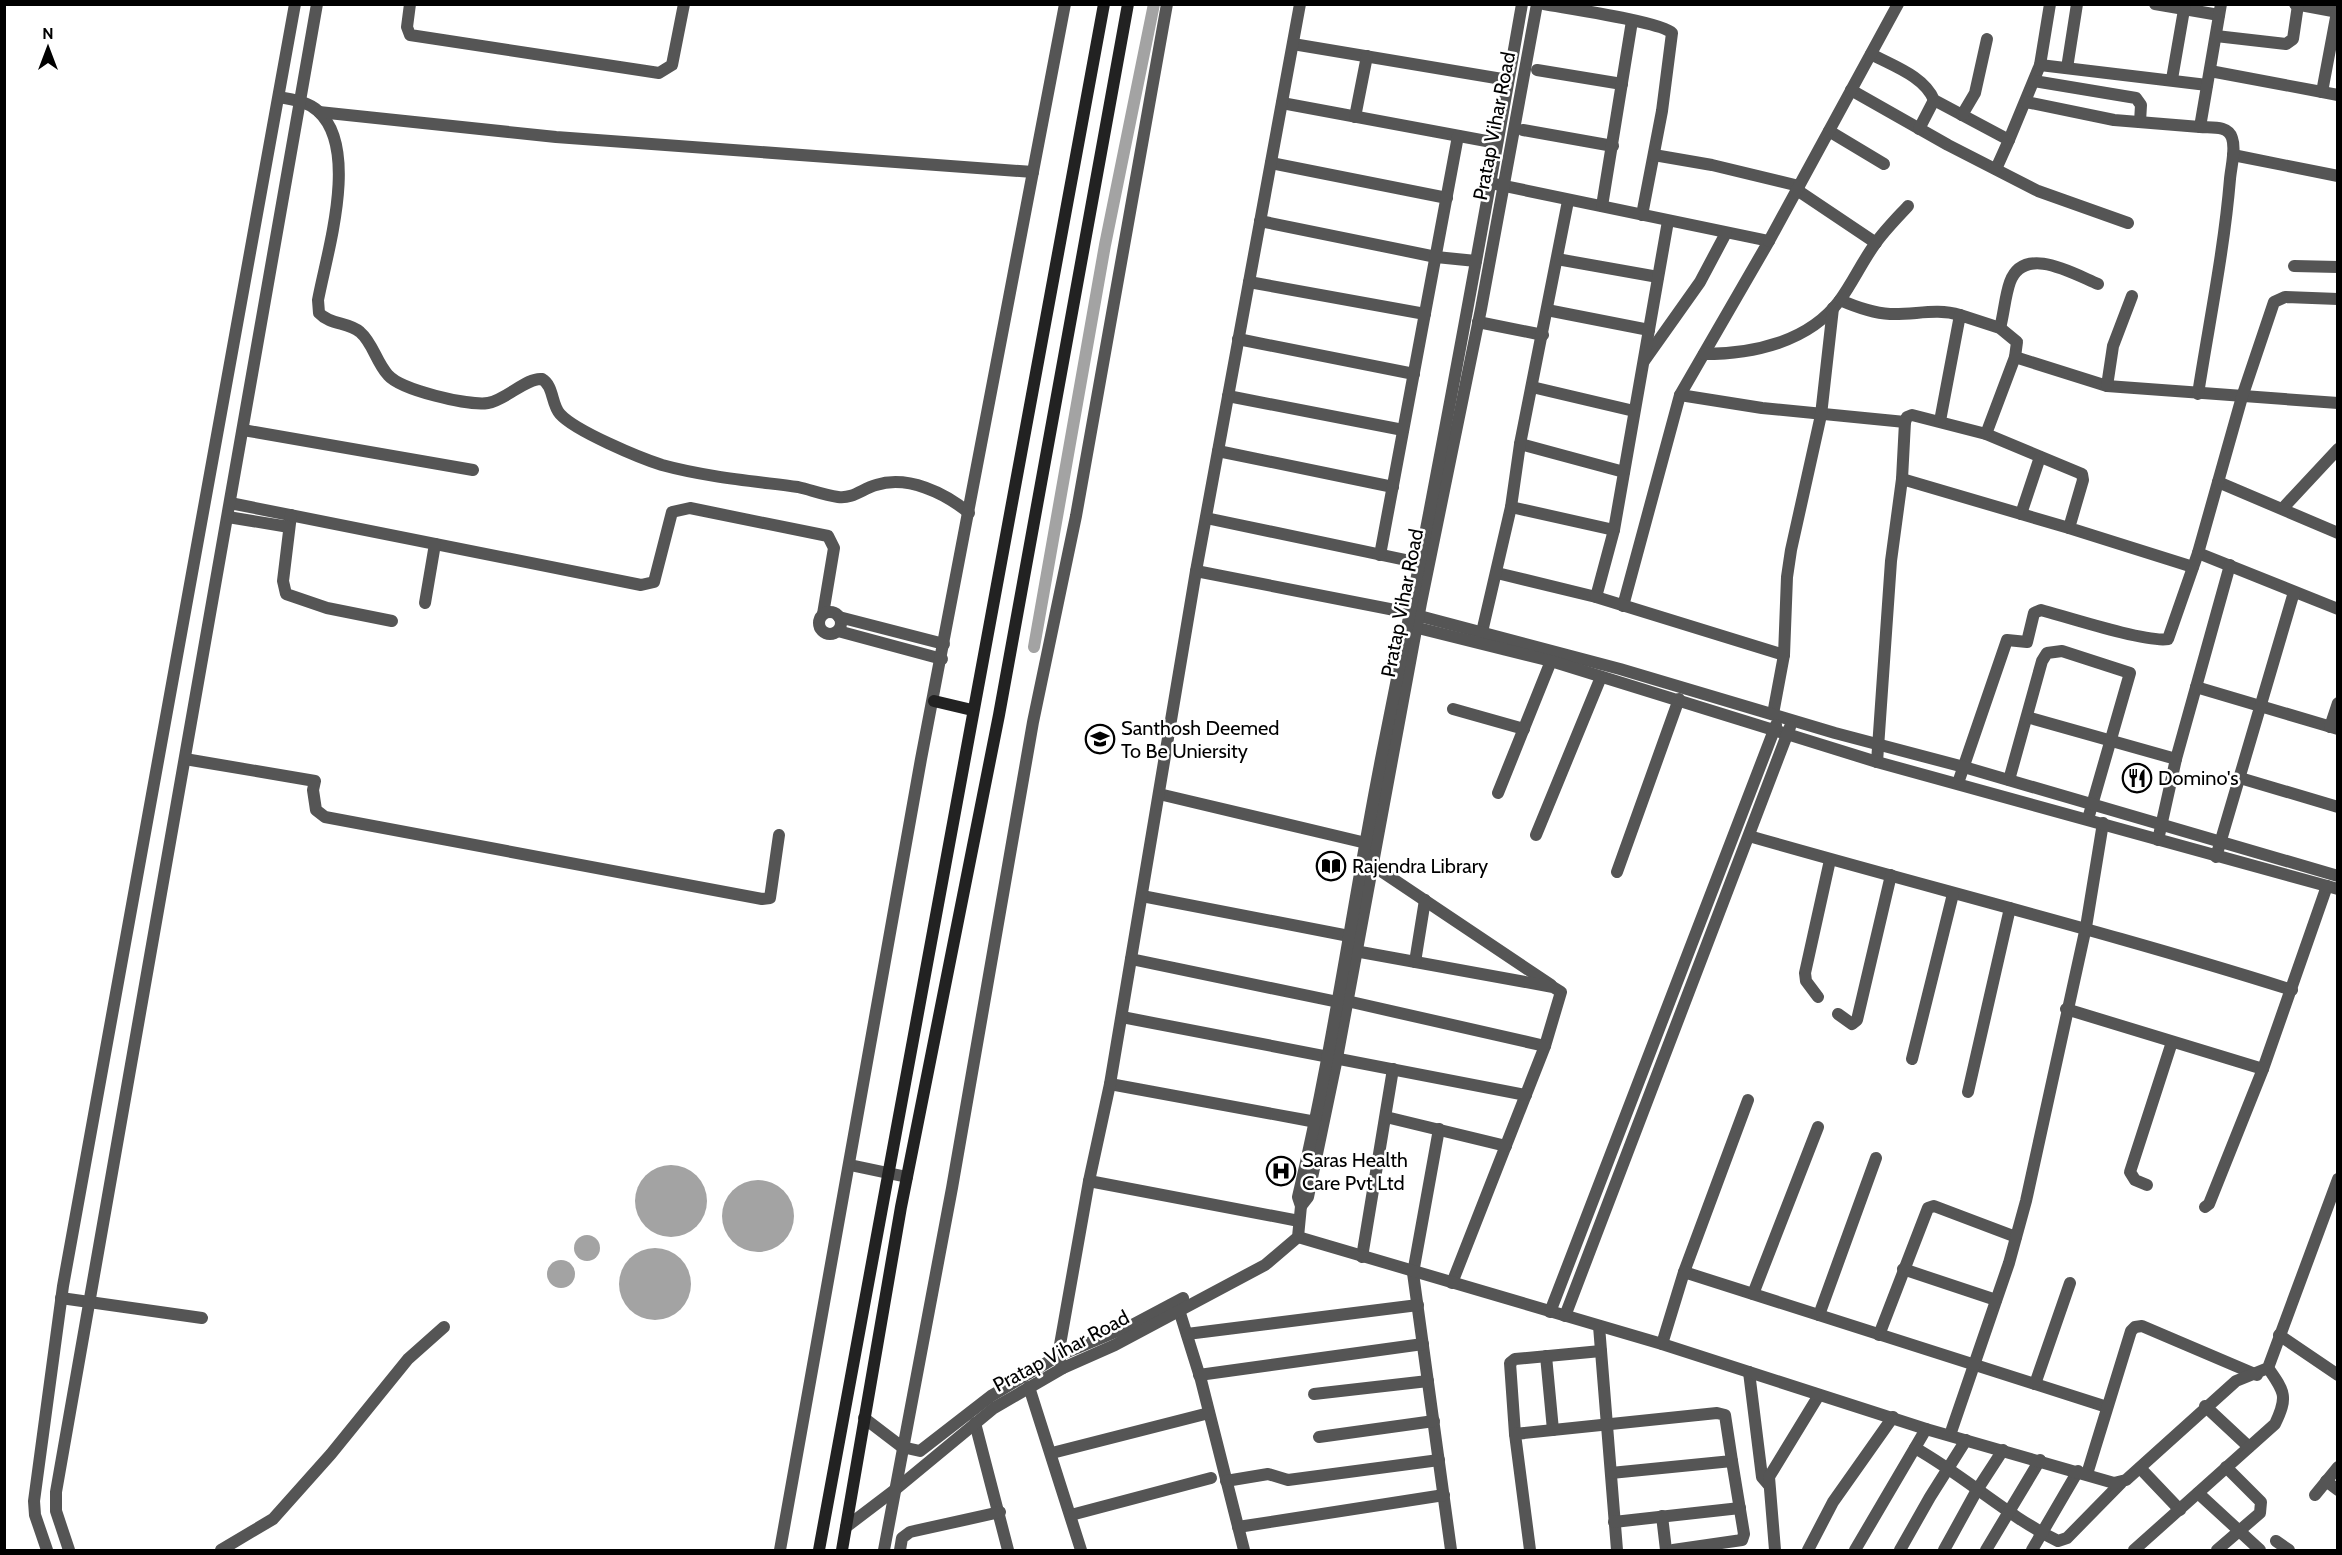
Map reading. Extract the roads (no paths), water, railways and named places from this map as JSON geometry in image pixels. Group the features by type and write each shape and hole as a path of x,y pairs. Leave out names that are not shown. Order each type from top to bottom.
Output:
{"main road":[{"path":"819,1551 972,710 1104,4"},
{"path":"842,1551 907,1177 999,715 1128,4"},
{"path":"934,701 972,710"}],"street":[{"path":"47,1551 35,1515 34,1501 61,1298 295,4"},
{"path":"69,1551 56,1502 317,4"},
{"path":"410,4 407,27 410,35 659,73 672,65 684,4"},
{"path":"780,1551 868,1054 1065,4"},
{"path":"888,1543 902,1448 952,1188 1033,722 1076,516 1167,4"},
{"path":"1060,1362 1089,1181 1122,1017 1196,571 1300,4"},
{"name":"Pratap Vihar Road","path":"1343,1002 1349,936 1366,843 1388,751 1413,621 1478,322 1496,184 1497,143 1522,4"},
{"name":"Pratap Vihar Road","path":"1413,621 1420,563 1476,261 1537,4"},
{"path":"1544,4 1667,29 1672,36 1654,155 1642,215"},
{"path":"1623,606 1680,395 1769,241 1898,4"},
{"path":"1996,169 2040,65 2050,4"},
{"path":"2067,68 2077,4"},
{"path":"2155,4 2220,10 2200,127"},
{"path":"2216,36 2286,45 2293,39 2296,5 2337,12 2334,48 2322,92"},
{"path":"2172,79 2184,7"},
{"path":"1602,206 1632,21"},
{"path":"1962,115 1975,93 1987,39"},
{"path":"1293,44 1509,80"},
{"path":"1871,54 1921,81 1930,90 1934,100 2009,140"},
{"path":"1355,117 1367,56"},
{"path":"2040,65 2207,85"},
{"path":"1537,70 1623,84"},
{"path":"2210,71 2337,95"},
{"path":"2034,81 2136,98 2141,105 2139,122"},
{"path":"1851,90 1919,129 2038,191 2128,223"},
{"path":"279,97 300,101 319,112 556,136 1033,172"},
{"path":"1919,129 1934,100"},
{"path":"2026,102 2084,115 2223,129 2230,133 2233,140 2233,155 2229,195 2198,394"},
{"path":"1282,103 1497,143"},
{"path":"319,112 334,135 338,172 334,222 318,309 322,317 360,331 393,380 450,399 477,404 494,402 533,379 542,379 548,385 555,407 563,417 619,447 664,465 801,488 840,498 855,496 879,484 902,483 935,491 969,513"},
{"path":"1523,130 1613,146"},
{"path":"1829,131 1884,164"},
{"path":"1380,555 1458,136"},
{"path":"1654,155 1712,165 1798,188 1876,243"},
{"path":"2233,155 2337,176"},
{"path":"1271,163 1447,198"},
{"path":"1496,184 1568,201 1769,241"},
{"path":"1482,632 1511,507 1520,444 1568,201"},
{"path":"1704,354 1744,352 1762,348 1796,336 1817,324 1837,304 1876,243 1908,206"},
{"path":"1260,221 1436,257 1476,261"},
{"path":"1596,597 1614,530 1668,221"},
{"path":"1643,362 1700,282 1726,233"},
{"path":"1557,259 1658,277"},
{"path":"2000,328 2011,281 2016,271 2027,264 2051,265 2098,284"},
{"path":"2294,266 2337,267"},
{"path":"1249,282 1425,314"},
{"path":"2107,386 2113,346 2132,296"},
{"path":"1958,783 2007,640 2027,642 2034,613 2041,610 2160,640 2168,639 2172,634 2198,553 2242,397 2274,302 2285,297 2337,299"},
{"path":"1837,304 1889,314 1944,310 2000,328 2017,342 2015,357 1986,434"},
{"path":"1550,1312 1774,730 1784,655 1787,577 1821,415 1837,304"},
{"path":"1547,310 1648,330"},
{"path":"1940,421 1960,315"},
{"path":"1478,322 1543,335"},
{"path":"1239,339 1414,374"},
{"path":"2015,357 2107,386 2337,403"},
{"path":"1532,387 1634,411"},
{"path":"1680,395 1821,415 1905,422"},
{"path":"1228,396 1404,430"},
{"path":"1877,762 1891,561 1902,479 1907,417 1940,421 1986,434 2082,474 2083,480 2069,528"},
{"path":"243,430 473,471"},
{"path":"1520,444 1624,472"},
{"path":"2283,508 2337,449"},
{"path":"1218,451 1393,487"},
{"path":"2021,514 2040,457"},
{"path":"1902,479 2193,567"},
{"path":"2218,482 2337,533"},
{"path":"230,503 290,521"},
{"path":"1511,507 1614,530"},
{"path":"228,517 290,521 435,544 641,585 654,582 672,512 690,508 828,536 834,548 824,614 819,620 821,630 827,634 838,631 942,659"},
{"path":"1206,518 1420,563"},
{"path":"290,521 283,581 286,594 327,608 392,621"},
{"path":"425,603 435,544"},
{"path":"2198,553 2337,609"},
{"path":"2158,840 2176,759 2230,565"},
{"path":"1196,571 1413,621 1679,699 1877,762 2103,823 2216,857 2332,887 2263,1069 2209,1204 2205,1207"},
{"path":"1497,573 1596,597 1784,655"},
{"path":"2216,857 2294,592"},
{"path":"824,614 830,612 839,617 944,644"},
{"path":"838,631 841,624 839,617"},
{"path":"1413,621 1482,632 1620,669 2337,876"},
{"path":"2009,780 2046,653 2062,651 2130,673 2088,819"},
{"path":"1498,793 1551,661"},
{"path":"1536,835 1601,677"},
{"path":"2196,687 2334,728 2337,704"},
{"path":"1617,872 1679,699"},
{"path":"1453,708 1524,729"},
{"path":"2028,717 2176,759"},
{"path":"1565,1316 1792,720"},
{"name":"Pratap Vihar Road","path":"1301,1206 1308,1197 1343,1002 1372,866 1388,751"},
{"path":"185,759 315,781 313,790 316,810 325,817 762,899 770,898 779,835"},
{"path":"2240,778 2337,807"},
{"path":"1159,794 1366,843"},
{"path":"1950,1435 2016,1237 2086,927 2103,823"},
{"path":"1749,836 1953,894 2086,927 2292,990"},
{"path":"1818,998 1806,981 1805,973 1830,860"},
{"path":"1372,866 1557,989 1561,994 1545,1046 1452,1283"},
{"path":"1838,1014 1852,1024 1857,1020 1890,876"},
{"path":"1912,1059 1953,894"},
{"path":"1142,896 1349,936"},
{"path":"1415,962 1425,900"},
{"path":"1968,1092 2010,908"},
{"path":"1355,951 1557,989"},
{"path":"1131,959 1545,1046"},
{"path":"2066,1009 2263,1069"},
{"path":"1122,1017 1526,1095"},
{"path":"2147,1185 2135,1180 2130,1172 2172,1042"},
{"name":"Pratap Vihar Road","path":"846,1527 975,1423 1029,1387 1060,1362 1115,1345 1265,1265 1298,1237 1301,1206 1298,1197 1333,1057"},
{"path":"1362,1257 1393,1069"},
{"path":"1110,1084 1316,1122"},
{"path":"1662,1344 1684,1272 1748,1100"},
{"path":"1386,1117 1506,1146"},
{"path":"1753,1294 1818,1127"},
{"path":"1439,1129 1413,1273 1451,1551"},
{"path":"1820,1316 1876,1158"},
{"path":"850,1165 907,1177"},
{"path":"1915,1448 1949,1467 1977,1490 2010,1512 2063,1541 2121,1483 2205,1406 2236,1381 2263,1372 2337,1179"},
{"path":"1089,1181 1299,1221"},
{"path":"1879,1335 1928,1208 1934,1206 2016,1237"},
{"path":"1298,1237 1413,1273 1662,1344 1926,1429 2082,1472 2110,1483 2121,1483"},
{"name":"Pratap Vihar Road","path":"902,1448 916,1451 923,1449 991,1396 1262,1257 1279,1253"},
{"path":"1904,1269 1996,1300"},
{"path":"1684,1272 2107,1407"},
{"path":"2035,1384 2070,1283"},
{"path":"61,1298 202,1318"},
{"path":"1187,1334 1418,1305"},
{"path":"1179,1310 1199,1375 1244,1551"},
{"path":"1599,1326 1617,1551"},
{"path":"2032,1551 2082,1472 2107,1407 2131,1331 2135,1327 2142,1326 2263,1372 2283,1390 2283,1406 2275,1424 2134,1551"},
{"path":"221,1551 273,1520 331,1454 408,1359 444,1327"},
{"path":"2279,1335 2337,1375"},
{"path":"1199,1375 1423,1344"},
{"path":"1530,1551 1515,1434 1510,1364 1515,1359 1601,1351"},
{"path":"1546,1356 1553,1430"},
{"path":"1749,1372 1762,1477 1768,1484"},
{"path":"1314,1394 1428,1382"},
{"path":"1029,1387 1052,1453 1081,1551"},
{"path":"1774,1551 1768,1484 1770,1474 1820,1395"},
{"path":"2205,1406 2249,1447"},
{"path":"1052,1453 1209,1413"},
{"path":"1515,1434 1724,1414 1744,1534 1742,1540 1673,1551"},
{"path":"1808,1551 1833,1502 1893,1417"},
{"path":"864,1418 902,1448"},
{"path":"1319,1437 1434,1421"},
{"path":"975,1423 1000,1512 1008,1551"},
{"path":"1855,1551 1926,1429"},
{"path":"1899,1551 1966,1440"},
{"path":"1944,1551 1977,1490 2003,1450"},
{"path":"1226,1481 1268,1474 1291,1479 1439,1460"},
{"path":"1986,1551 2040,1460"},
{"path":"1611,1473 1732,1461"},
{"path":"2217,1551 2260,1513 2263,1507 2261,1502 2226,1467"},
{"path":"2315,1495 2337,1467"},
{"path":"2140,1468 2180,1510"},
{"path":"1071,1515 1211,1478"},
{"path":"2326,1481 2337,1490"},
{"path":"2198,1493 2260,1551"},
{"path":"1238,1527 1444,1496"},
{"path":"1614,1522 1740,1508"},
{"path":"900,1551 902,1538 910,1532 1000,1512"},
{"path":"1662,1516 1666,1551"},
{"path":"2276,1541 2289,1551"}],"waterway":[{"path":"1034,647 1105,245 1154,4"}],"place":[{"name":"Santhosh Deemed To Be Uniersity","path":"1100,739"},
{"name":"Domino's","path":"2137,778"},
{"name":"Rajendra Library","path":"1331,866"},
{"name":"Saras Health Care Pvt Ltd","path":"1281,1171"}]}
